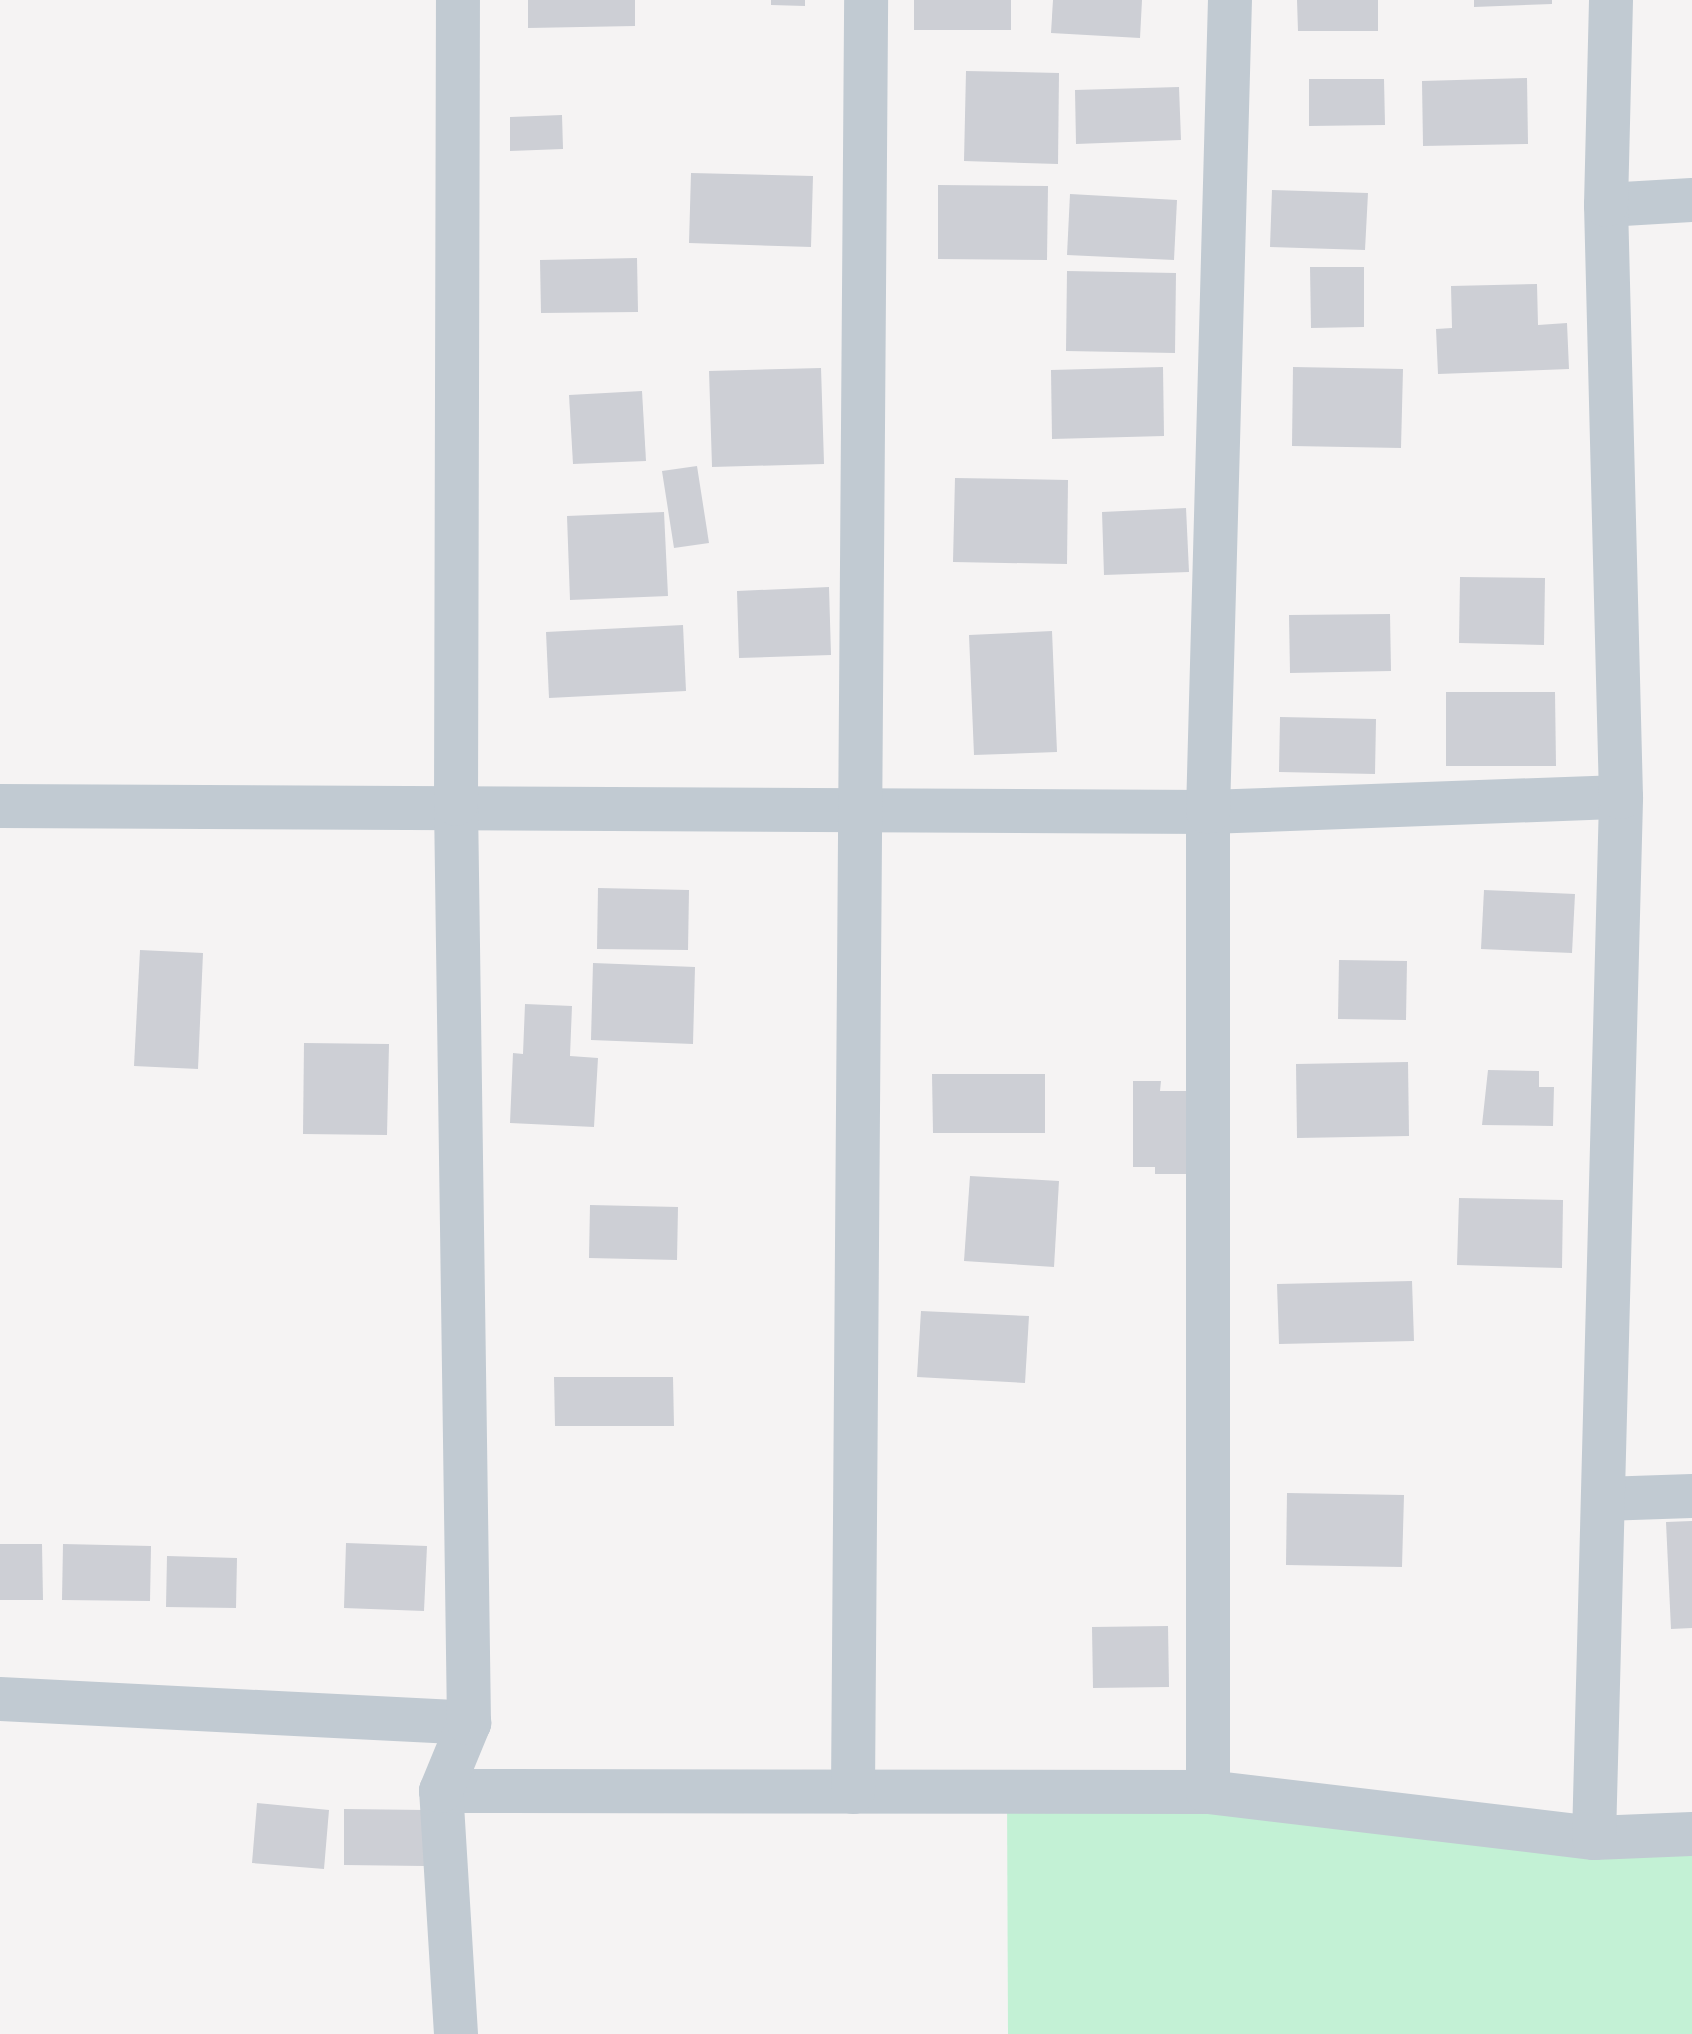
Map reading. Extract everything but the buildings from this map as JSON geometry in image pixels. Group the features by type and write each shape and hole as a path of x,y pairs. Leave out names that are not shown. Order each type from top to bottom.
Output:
{"street":[{"path":"456,2034 441,1791 469,1723 456,804 458,0"},
{"path":"853,1792 866,0"},
{"path":"1208,1792 1208,812 1230,0"},
{"path":"1594,1838 1621,797 1606,205 1611,0"},
{"path":"1606,205 1692,200"},
{"path":"0,806 456,804 859,812 1208,812 1621,797"},
{"path":"1603,1499 1692,1496"},
{"path":"0,1699 469,1723"},
{"path":"441,1791 1208,1792 1594,1838 1692,1834"}],"green space":[{"path":"1007,1792 1692,1834 1692,2034 1008,2034"}]}
